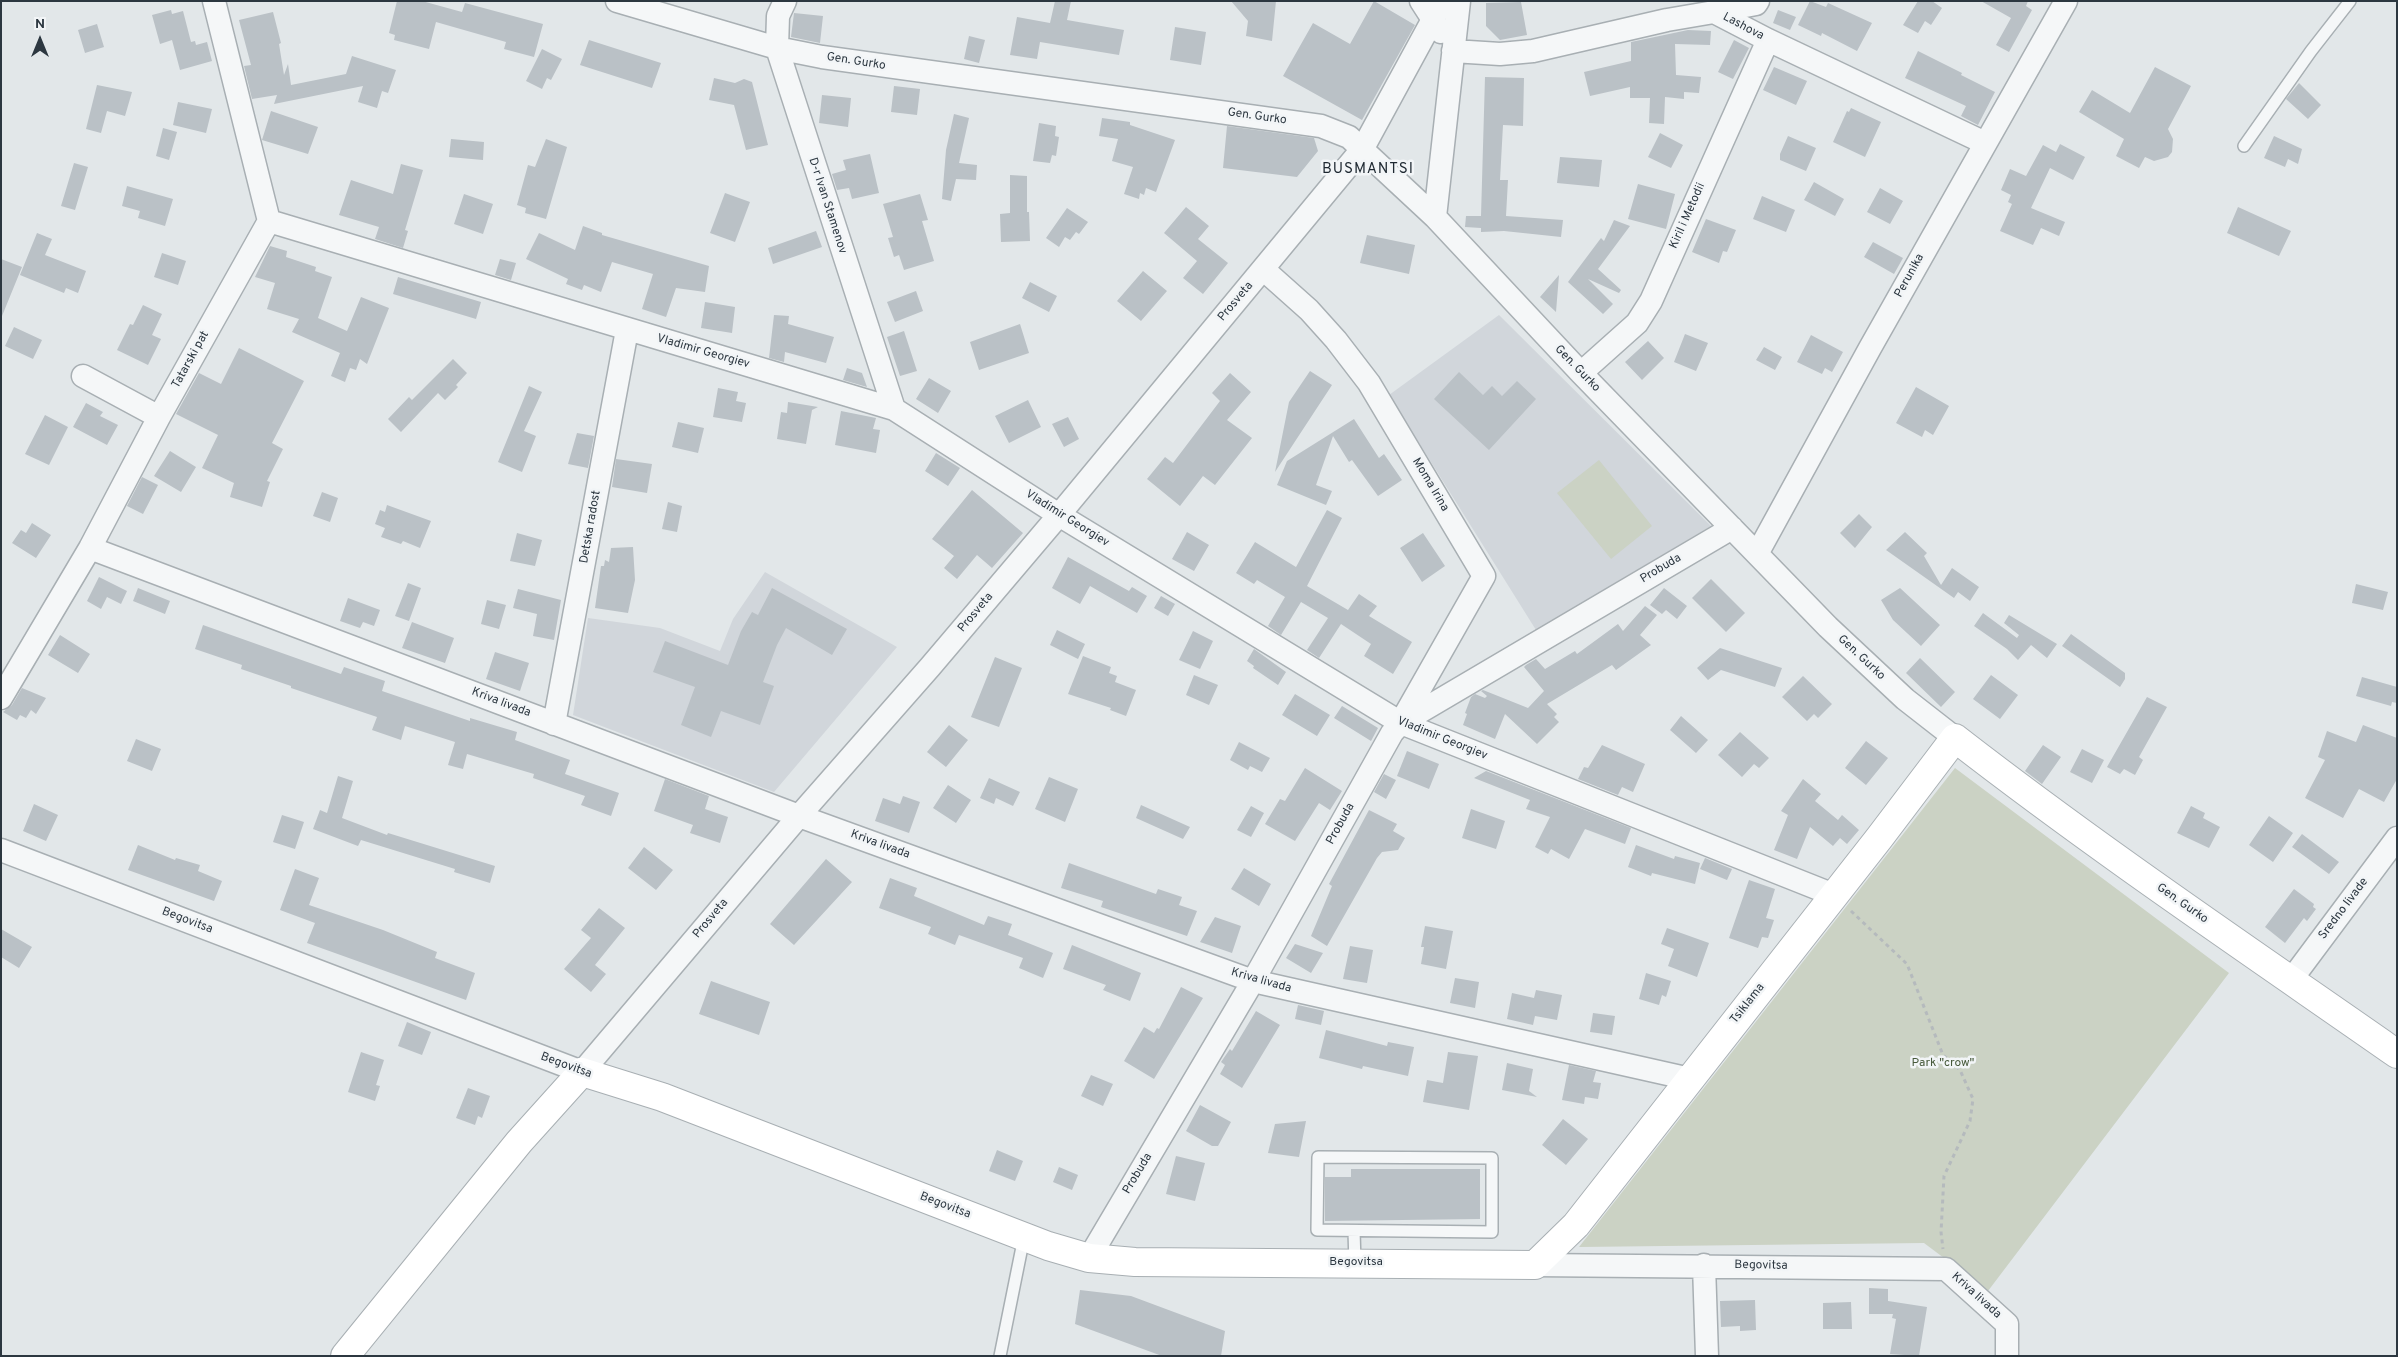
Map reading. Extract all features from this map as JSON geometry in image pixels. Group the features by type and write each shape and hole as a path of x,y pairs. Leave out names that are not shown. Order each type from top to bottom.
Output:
{"street":[{"path":"214,1 269,221"},
{"name":"Gen. Gurko","path":"617,1 777,48 883,66 1320,126 1349,137 1435,217 1581,372 1828,627 1904,699 2016,785 2131,868 2397,1054"},
{"name":"D-r Ivan Stamenov","path":"785,1 778,16 777,48 894,409"},
{"path":"1420,1 1439,11 1453,52"},
{"path":"1435,217 1458,1"},
{"name":"Perunika","path":"1757,554 2066,1"},
{"path":"1714,12 1757,3"},
{"path":"1745,27 1757,3"},
{"name":"Prosveta","path":"582,1072 799,816 930,667 1059,515 1363,148 1439,11"},
{"name":"Lashova","path":"1453,52 1500,54 1533,51 1667,20 1714,12 1768,40 1985,143"},
{"name":"Kiril i Metodii","path":"1581,372 1638,323 1651,301 1768,40"},
{"name":"Vladimir Georgiev","path":"269,221 894,409 1059,515 1400,723 1834,895"},
{"name":"Tatarski pat","path":"1,698 90,548 159,417 269,221"},
{"name":"Moma Irina","path":"1263,269 1309,310 1336,340 1369,383 1484,576 1400,723"},
{"name":"Detska radost","path":"554,724 627,330"},
{"path":"83,376 159,417"},
{"name":"Probuda","path":"1089,1258 1253,981 1392,733 1400,723 1732,528"},
{"name":"Kriva livada","path":"90,548 799,816 1253,981 1690,1079"},
{"name":"Tsiklama","path":"1535,1265 1576,1224 1955,738"},
{"name":"Sredno livade","path":"2291,980 2397,838"},
{"name":"Begovitsa","path":"1,850 582,1072 668,1100 1024,1237 1062,1251 1089,1258 1135,1262 1946,1269"},
{"path":"345,1356 519,1142 582,1072"},
{"path":"1704,1266 1707,1356"},
{"name":"Kriva livada","path":"1946,1269 2007,1324 2007,1356"}],"lane":[{"path":"2244,146 2311,51 2350,1"},
{"path":"1318,1157 1492,1158 1492,1232 1354,1231 1317,1230 1318,1157"},
{"path":"1354,1231 1355,1263"},
{"path":"1000,1356 1024,1237"}],"path":[{"path":"1834,895 1907,964 1943,1055 1960,1070 1974,1099 1970,1120 1944,1176 1941,1232 1946,1269"}],"shaded area":[{"path":"1499,315 1711,526 1536,630 1389,395"},
{"path":"765,572 897,647 774,792 573,715 588,618 660,628 720,651 733,619"}],"green space":[{"path":"1599,460 1652,526 1611,559 1557,493"},
{"name":"Park \"crow\"","path":"1955,768 2229,973 1988,1291 1924,1243 1579,1247"}],"building":[{"path":"397,1 422,1 462,12 465,3 543,24 534,57 504,49 506,42 436,22 429,49 394,40 395,35 389,33"},
{"path":"1055,1 1071,1 1067,20 1124,30 1119,55 1040,42 1037,59 1010,55 1017,17 1050,23"},
{"path":"1231,1 1276,1 1272,41 1246,36 1248,21"},
{"path":"1374,1 1415,25 1362,120 1283,76 1313,23 1350,44"},
{"path":"1810,1 1826,7 1828,3 1872,23 1857,51 1822,33 1821,36 1798,25"},
{"path":"1918,1 1932,1 1942,8 1931,25 1925,21 1918,33 1903,25"},
{"path":"1981,1 2028,1 2026,6 2032,10 2009,52 1996,45 2011,18"},
{"path":"1521,2 1527,35 1500,40 1486,26 1486,3"},
{"path":"171,10 172,14 183,11 191,42 195,41 196,45 207,42 212,61 180,70 172,40 160,44 152,15"},
{"path":"1778,10 1796,17 1790,30 1773,23"},
{"path":"273,12 281,43 279,44 284,75 288,64 291,85 346,74 352,56 396,70 388,93 382,91 377,108 358,102 363,86 274,104 277,95 252,99 244,66 251,65 239,20"},
{"path":"794,13 823,16 820,43 791,37"},
{"path":"97,24 104,47 85,53 78,30"},
{"path":"1175,27 1206,32 1201,65 1170,60"},
{"path":"1688,30 1711,31 1710,45 1675,44 1676,75 1701,77 1699,93 1684,92 1684,99 1665,97 1664,124 1649,123 1650,98 1630,98 1630,87 1590,96 1584,72 1631,61 1631,42"},
{"path":"969,36 985,40 979,63 964,59"},
{"path":"589,40 661,63 652,88 580,65"},
{"path":"1734,40 1749,48 1733,79 1718,72"},
{"path":"542,49 562,59 551,80 547,78 542,89 526,81"},
{"path":"1918,51 1995,92 1978,125 1961,116 1966,106 1905,78"},
{"path":"1774,67 1807,81 1796,105 1763,90"},
{"path":"2155,67 2191,86 2168,129 2173,139 2172,152 2168,157 2154,161 2145,157 2139,168 2116,156 2124,139 2079,112 2092,90 2130,113"},
{"path":"1485,77 1524,78 1523,126 1503,125 1500,180 1508,180 1506,216 1563,220 1561,237 1504,231 1481,232 1481,228 1465,227 1466,216 1481,216"},
{"path":"714,78 735,83 744,79 752,82 768,145 746,150 734,105 709,100"},
{"path":"2299,83 2321,105 2308,119 2286,99"},
{"path":"97,85 132,92 125,116 107,111 101,133 86,129"},
{"path":"894,86 920,89 917,115 891,112"},
{"path":"822,95 851,98 848,127 819,123"},
{"path":"178,102 212,109 206,133 173,125"},
{"path":"1851,108 1881,122 1865,157 1833,142 1847,111 1849,112"},
{"path":"271,111 318,127 308,154 262,140"},
{"path":"954,114 969,118 959,163 977,165 976,180 956,179 951,201 942,199 946,150"},
{"path":"1102,118 1130,122 1130,125 1175,140 1156,192 1146,188 1144,195 1140,193 1139,199 1124,194 1133,167 1112,161 1118,139 1099,136"},
{"path":"1039,123 1056,126 1055,136 1059,137 1056,156 1052,155 1050,163 1033,161"},
{"path":"1227,126 1314,138 1318,151 1297,177 1223,168"},
{"path":"163,128 177,132 169,160 156,156"},
{"path":"1660,133 1683,145 1671,168 1648,157"},
{"path":"1788,136 1816,148 1806,171 1780,160 1780,154"},
{"path":"2274,136 2302,149 2298,164 2288,159 2285,167 2264,158"},
{"path":"451,139 484,142 483,160 449,157"},
{"path":"546,139 567,147 546,219 525,213 526,208 517,205 528,165 535,167"},
{"path":"2060,144 2085,157 2073,180 2050,168 2031,208 2065,222 2059,236 2041,228 2033,245 2000,231 2012,204 2008,202 2011,195 2001,190 2010,169 2026,176 2043,145 2056,152"},
{"path":"870,154 879,193 852,199 849,188 837,190 832,174 846,170 843,160"},
{"path":"1560,157 1602,160 1599,187 1557,183"},
{"path":"74,163 88,167 75,210 61,206"},
{"path":"401,164 423,170 405,230 408,231 403,248 375,239 379,227 339,215 351,180 393,194"},
{"path":"1010,175 1027,176 1027,212 1029,212 1030,241 1001,242 1000,214 1010,213"},
{"path":"1814,182 1844,199 1835,216 1804,200"},
{"path":"1638,184 1675,194 1666,229 1628,219"},
{"path":"127,186 173,199 165,226 138,218 140,211 122,206"},
{"path":"1880,188 1903,201 1890,224 1867,212"},
{"path":"725,193 750,202 735,242 710,233"},
{"path":"464,194 493,204 483,234 454,224"},
{"path":"920,194 928,220 922,221 934,261 904,270 899,255 894,257 888,238 893,237 883,204"},
{"path":"1762,196 1795,210 1786,232 1753,219"},
{"path":"1186,207 1209,226 1198,239 1228,263 1203,294 1183,278 1197,261 1164,233"},
{"path":"2238,207 2291,231 2279,256 2227,233"},
{"path":"1067,208 1088,222 1079,234 1076,232 1070,240 1065,237 1059,247 1046,238"},
{"path":"1706,219 1736,230 1727,252 1723,251 1719,263 1692,252"},
{"path":"1614,220 1630,226 1598,269 1621,290 1619,293 1588,279 1613,304 1603,314 1568,282 1601,238 1604,241"},
{"path":"583,226 602,233 602,235 709,266 705,292 676,288 666,317 642,309 653,274 612,262 601,292 584,285 582,290 566,284 568,279 526,259 539,233 575,250"},
{"path":"816,231 822,247 773,264 768,248"},
{"path":"37,233 52,239 45,255 86,271 78,293 66,288 64,293 20,275"},
{"path":"1367,235 1415,245 1409,274 1360,263"},
{"path":"1873,242 1903,258 1894,274 1864,257"},
{"path":"270,246 287,251 286,257 316,267 315,271 332,277 318,318 347,331 361,297 389,308 367,364 360,359 356,370 350,368 345,382 331,376 340,353 292,332 299,319 267,309 275,283 255,277"},
{"path":"162,253 186,261 178,285 154,277"},
{"path":"1,259 22,267 2,316 1,316"},
{"path":"500,259 516,263 511,280 495,275"},
{"path":"1143,271 1167,291 1141,321 1117,301"},
{"path":"1559,275 1556,312 1540,297"},
{"path":"398,277 481,302 476,319 393,294"},
{"path":"1030,282 1057,296 1049,312 1022,298"},
{"path":"916,291 923,311 895,322 887,302"},
{"path":"705,302 735,307 732,333 701,328"},
{"path":"143,305 162,314 152,335 161,339 148,365 117,350 130,324 133,325"},
{"path":"774,315 789,316 788,324 834,337 826,363 785,352 784,362 769,358"},
{"path":"1020,324 1029,353 979,370 970,342"},
{"path":"14,327 42,340 33,359 5,346"},
{"path":"904,331 917,371 900,376 887,337"},
{"path":"1685,334 1708,343 1696,371 1674,362"},
{"path":"1811,335 1843,352 1832,372 1825,368 1822,374 1797,362"},
{"path":"1648,341 1664,358 1642,380 1625,362"},
{"path":"1764,347 1782,357 1775,370 1756,360"},
{"path":"239,348 304,381 272,443 283,449 267,481 270,482 262,507 230,497 234,483 202,468 218,435 176,414 199,373 221,384"},
{"path":"453,359 467,373 456,385 458,387 445,400 438,393 401,432 388,419 409,397 412,400"},
{"path":"847,368 862,373 867,387 843,380"},
{"path":"1310,371 1332,385 1275,472 1289,402"},
{"path":"1459,372 1483,395 1492,386 1502,396 1517,381 1536,399 1489,450 1434,399"},
{"path":"1230,373 1251,392 1227,420 1252,438 1215,485 1203,476 1180,506 1147,479 1165,457 1173,463 1220,401 1212,393"},
{"path":"929,378 951,391 938,413 916,399"},
{"path":"529,386 542,392 524,431 536,436 522,472 498,462"},
{"path":"1916,387 1949,406 1933,435 1925,430 1922,437 1896,423"},
{"path":"718,388 738,392 736,401 746,403 742,422 713,417"},
{"path":"1028,400 1041,427 1009,443 995,416"},
{"path":"788,402 818,407 812,410 806,444 777,439 781,412 787,413"},
{"path":"86,403 103,412 100,416 118,425 107,445 73,427"},
{"path":"841,411 876,418 873,429 880,430 876,453 835,445"},
{"path":"45,415 68,427 49,465 25,454"},
{"path":"1068,417 1079,439 1064,447 1052,424"},
{"path":"1354,419 1379,458 1384,454 1402,480 1378,496 1352,460 1349,462 1333,436 1316,485 1332,491 1326,505 1277,485 1287,461"},
{"path":"678,422 704,428 698,453 672,447"},
{"path":"577,433 594,436 588,468 568,464"},
{"path":"170,451 196,467 181,492 154,476"},
{"path":"936,453 960,468 948,486 925,471"},
{"path":"616,459 652,464 647,493 612,487"},
{"path":"142,477 158,485 143,514 127,506"},
{"path":"972,490 1023,533 992,568 977,555 957,579 944,568 954,556 932,539"},
{"path":"322,492 338,498 330,522 313,516"},
{"path":"668,502 682,506 677,532 662,529"},
{"path":"387,505 431,521 420,548 403,541 401,544 381,537 385,528 375,524 380,510 385,512"},
{"path":"1327,510 1342,518 1307,586 1348,610 1359,594 1377,606 1369,616 1412,642 1393,674 1364,656 1371,644 1341,624 1319,658 1307,650 1328,618 1301,602 1281,635 1268,626 1285,597 1257,580 1254,584 1236,573 1255,542 1296,567"},
{"path":"1859,514 1872,527 1855,548 1840,533"},
{"path":"32,523 51,535 36,558 12,543 21,530 26,533"},
{"path":"1187,532 1209,545 1194,571 1172,559"},
{"path":"1905,532 1927,553 1924,556 1941,585 1952,568 1979,587 1970,601 1958,592 1954,598 1886,550"},
{"path":"517,533 542,540 535,566 510,561"},
{"path":"1423,533 1445,566 1422,582 1400,548"},
{"path":"633,547 635,580 628,613 595,608 601,566 604,566 605,560 609,562 611,548"},
{"path":"1068,557 1129,591 1132,587 1147,596 1137,613 1090,586 1080,604 1052,588"},
{"path":"99,577 127,591 121,604 107,597 101,609 87,601"},
{"path":"1711,579 1745,613 1726,632 1692,598"},
{"path":"408,583 421,588 409,621 395,616"},
{"path":"2356,584 2388,592 2383,610 2352,603"},
{"path":"138,588 170,601 165,614 133,601"},
{"path":"772,588 847,629 832,655 786,628 777,645 763,682 774,686 760,725 721,711 711,737 681,725 695,687 653,672 665,641 728,665 741,631 752,612 758,615"},
{"path":"1664,588 1687,606 1677,619 1666,610 1662,614 1650,605"},
{"path":"1900,588 1940,625 1921,646 1893,620 1881,600"},
{"path":"518,589 561,600 554,640 533,636 537,614 513,608"},
{"path":"1161,596 1175,604 1168,616 1154,608"},
{"path":"348,598 380,610 374,626 363,622 360,628 340,621"},
{"path":"487,600 506,605 499,629 481,624"},
{"path":"1645,606 1657,615 1640,635 1651,645 1616,670 1612,665 1547,704 1557,714 1554,717 1559,722 1537,744 1505,714 1495,739 1463,725 1471,697 1475,694 1485,698 1487,696 1481,691 1483,690 1528,708 1544,691 1524,667 1526,665 1536,659 1545,669 1575,651 1577,654 1618,624 1623,631"},
{"path":"1983,613 2017,638 2019,635 2004,623 2009,615 2057,644 2047,658 2031,645 2018,660 2007,649 1974,626"},
{"path":"412,622 454,638 445,663 402,648"},
{"path":"203,625 341,674 344,667 385,681 382,691 470,721 470,718 517,732 515,740 570,760 565,774 619,793 611,816 581,805 585,796 533,778 534,774 467,754 463,769 448,765 455,742 405,726 401,740 372,730 377,717 291,688 291,686 241,669 242,665 195,649"},
{"path":"1057,630 1085,644 1078,659 1050,645"},
{"path":"1193,631 1213,641 1200,669 1179,660"},
{"path":"2071,634 2125,673 2125,679 2120,687 2062,646"},
{"path":"60,635 90,654 78,673 48,655"},
{"path":"1720,648 1782,668 1775,687 1721,670 1708,680 1697,668"},
{"path":"1254,649 1286,672 1278,685 1253,668 1254,666 1247,661"},
{"path":"495,652 529,663 520,691 486,679"},
{"path":"1083,656 1111,667 1109,673 1117,676 1115,682 1136,690 1126,716 1110,710 1111,708 1068,694"},
{"path":"995,657 1022,668 999,727 971,717"},
{"path":"1920,658 1955,692 1941,707 1906,673"},
{"path":"1194,675 1218,685 1209,705 1186,695"},
{"path":"1991,675 2018,695 2000,719 1973,699"},
{"path":"1803,676 1832,704 1818,718 1814,714 1807,721 1782,697"},
{"path":"2362,677 2397,687 2397,703 2392,702 2391,706 2356,696"},
{"path":"22,688 46,698 36,714 31,710 26,718 20,715 17,720 3,712 12,705"},
{"path":"1295,694 1330,715 1317,736 1282,715"},
{"path":"2147,697 2167,707 2139,757 2143,760 2135,775 2124,769 2120,774 2107,767"},
{"path":"1342,706 1378,728 1371,741 1334,718"},
{"path":"1681,716 1708,740 1696,753 1670,730"},
{"path":"949,725 968,740 946,767 927,752"},
{"path":"2363,725 2397,738 2397,779 2384,802 2359,789 2343,818 2305,798 2325,760 2318,757 2327,731 2356,742"},
{"path":"1740,732 1769,758 1759,768 1754,764 1742,777 1718,755"},
{"path":"136,739 161,749 152,771 127,761"},
{"path":"1866,741 1888,758 1866,785 1845,768"},
{"path":"1239,742 1270,758 1262,772 1250,766 1248,770 1230,760"},
{"path":"1602,745 1645,764 1633,792 1622,787 1618,795 1578,779 1584,767 1588,768"},
{"path":"2043,745 2061,757 2042,784 2025,771"},
{"path":"2082,749 2104,760 2092,783 2070,772"},
{"path":"1407,751 1439,764 1429,789 1397,776"},
{"path":"1305,768 1342,791 1330,810 1319,803 1295,841 1265,824 1280,799 1285,801"},
{"path":"1486,771 1631,828 1625,844 1585,829 1569,859 1551,849 1548,854 1535,847 1550,817 1526,809 1530,800 1474,778"},
{"path":"1384,774 1396,780 1386,799 1374,792"},
{"path":"338,776 353,781 342,818 387,835 388,833 495,866 490,883 454,872 455,869 361,840 358,846 313,829 320,810 327,813"},
{"path":"1049,777 1078,789 1065,822 1035,809"},
{"path":"989,778 1020,792 1013,806 996,798 994,804 980,798"},
{"path":"665,779 709,796 705,809 728,817 720,843 690,833 693,825 654,811"},
{"path":"1803,779 1821,794 1815,801 1838,820 1842,815 1859,830 1847,844 1840,838 1833,846 1810,827 1797,859 1774,850 1788,815 1781,811"},
{"path":"948,785 971,800 956,823 933,808"},
{"path":"903,796 920,802 909,833 875,821 883,798 900,804"},
{"path":"34,804 58,815 46,841 23,831"},
{"path":"1141,805 1190,827 1183,839 1136,818"},
{"path":"1251,806 1264,813 1251,837 1237,830"},
{"path":"2191,806 2205,813 2203,818 2220,827 2209,848 2177,833"},
{"path":"1471,809 1505,821 1496,849 1462,838"},
{"path":"1369,810 1397,824 1393,831 1405,838 1398,850 1382,852 1377,858 1327,946 1311,936 1332,886 1329,884"},
{"path":"282,815 304,822 295,849 273,842"},
{"path":"2269,816 2293,833 2273,862 2249,845"},
{"path":"2302,834 2339,862 2329,874 2292,847"},
{"path":"138,845 175,860 176,858 200,865 198,871 222,881 214,901 128,870"},
{"path":"1636,845 1674,859 1675,856 1700,863 1695,884 1652,873 1651,876 1628,867"},
{"path":"644,847 673,870 656,890 628,868"},
{"path":"1705,858 1732,869 1727,880 1700,869"},
{"path":"826,859 852,882 794,945 770,924"},
{"path":"1069,863 1156,894 1158,889 1182,897 1179,905 1197,911 1187,936 1101,907 1103,901 1061,888"},
{"path":"1244,868 1271,884 1259,906 1231,889"},
{"path":"295,869 319,878 309,905 383,930 437,952 435,958 475,973 466,1000 307,943 315,923 280,910"},
{"path":"890,878 917,888 914,896 984,925 988,916 1012,924 1008,935 1053,953 1043,978 1019,968 1023,958 959,935 955,945 928,934 931,927 879,908"},
{"path":"1749,880 1775,889 1766,918 1774,920 1768,938 1762,937 1758,948 1729,938"},
{"path":"2294,889 2314,904 2313,907 2316,909 2307,921 2304,918 2285,943 2265,927"},
{"path":"599,908 625,928 595,965 606,974 591,992 564,969 591,938 581,930"},
{"path":"1215,917 1241,926 1232,953 1200,942"},
{"path":"1425,926 1453,931 1446,969 1421,964 1424,947 1421,947"},
{"path":"1667,928 1709,943 1697,977 1668,966 1674,949 1661,944"},
{"path":"1,929 32,947 19,968 1,957"},
{"path":"1295,944 1323,953 1311,973 1286,958"},
{"path":"1072,945 1141,973 1130,1001 1103,990 1106,985 1063,969"},
{"path":"1350,946 1373,950 1367,983 1343,979"},
{"path":"1646,973 1671,981 1666,997 1662,995 1659,1005 1639,999"},
{"path":"1455,978 1479,982 1475,1008 1450,1003"},
{"path":"711,981 770,1002 759,1035 699,1014"},
{"path":"1181,987 1203,998 1154,1079 1124,1061 1144,1027 1154,1033 1157,1028 1159,1029"},
{"path":"1536,990 1562,995 1557,1020 1535,1016 1533,1025 1507,1019 1512,993 1534,998"},
{"path":"1298,1005 1324,1011 1321,1025 1295,1019"},
{"path":"1256,1011 1280,1025 1242,1088 1220,1074 1225,1065 1221,1062 1230,1049 1232,1051"},
{"path":"1593,1013 1615,1016 1612,1035 1590,1032"},
{"path":"407,1022 431,1032 422,1055 398,1046"},
{"path":"1326,1030 1387,1046 1388,1042 1414,1047 1408,1076 1363,1066 1362,1069 1319,1058"},
{"path":"361,1052 384,1060 376,1085 380,1086 375,1101 348,1092"},
{"path":"1448,1052 1478,1056 1469,1110 1423,1102 1427,1080 1443,1083"},
{"path":"1507,1063 1533,1069 1529,1091 1537,1097 1502,1090"},
{"path":"1569,1065 1596,1071 1593,1082 1601,1083 1598,1099 1585,1097 1584,1104 1562,1100"},
{"path":"1091,1075 1113,1084 1103,1106 1081,1096"},
{"path":"468,1088 490,1096 482,1118 478,1116 475,1125 456,1118"},
{"path":"1200,1105 1231,1122 1218,1146 1212,1146 1186,1131"},
{"path":"1563,1119 1588,1139 1566,1165 1542,1145"},
{"path":"1306,1121 1299,1157 1268,1153 1275,1124"},
{"path":"997,1150 1023,1161 1015,1181 989,1171"},
{"path":"1176,1156 1205,1163 1195,1201 1166,1194"},
{"path":"1059,1167 1078,1175 1072,1190 1053,1182"},
{"path":"1351,1169 1480,1169 1480,1219 1325,1221 1325,1177 1351,1177"},
{"path":"1869,1288 1888,1289 1888,1301 1927,1307 1919,1356 1890,1354 1896,1319 1892,1318 1893,1314 1869,1314"},
{"path":"1080,1290 1131,1296 1225,1331 1221,1356 1162,1356 1075,1324"},
{"path":"1755,1300 1756,1330 1740,1331 1740,1326 1721,1327 1720,1301"},
{"path":"1851,1302 1852,1329 1823,1329 1823,1303"}],"district":[{"name":"BUSMANTSI","path":"1368,170"}]}
